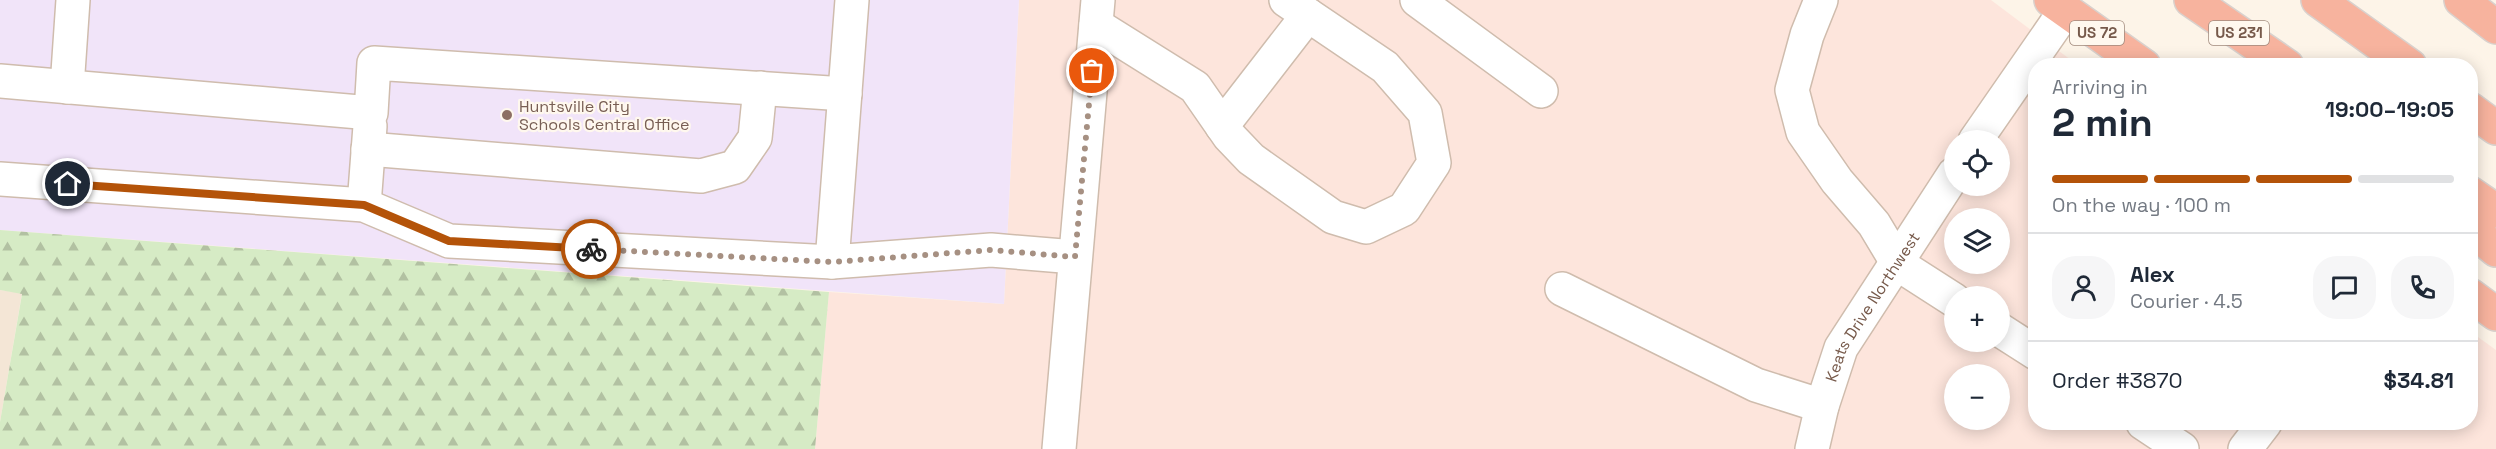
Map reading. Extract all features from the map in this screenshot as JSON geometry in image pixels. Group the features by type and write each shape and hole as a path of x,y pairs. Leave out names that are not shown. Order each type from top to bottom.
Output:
{"highway":[{"name":"US 231","path":"2191,0 2275,58"},
{"path":"2318,0 2399,58"},
{"path":"2468,2 2496,27"},
{"name":"US 72","path":"2058,6 2133,58"},
{"path":"2478,115 2496,128"},
{"path":"2478,199 2496,211"},
{"path":"2478,235 2496,250"},
{"path":"2478,301 2496,314"}],"street":[{"path":"67,87 73,0"},
{"path":"832,262 852,0"},
{"path":"1417,0 1541,91"},
{"path":"1821,0 1807,35 1792,90 1803,132 1837,181 1874,224 1898,264 1944,294"},
{"path":"1982,130 2058,6"},
{"path":"1097,12 1195,87 1222,126 1251,159 1334,217 1366,227 1404,209 1434,164 1425,113 1385,67 1297,8 1222,126"},
{"path":"1059,449 1097,12"},
{"path":"364,205 374,63 845,94"},
{"path":"0,81 371,113"},
{"path":"368,149 701,176 735,167 754,138 760,87"},
{"path":"0,179 364,205 449,241 832,262 991,250 1075,257"},
{"name":"Keats Drive Northwest","path":"1812,449 1822,406 1841,348 1898,264 1944,190"},
{"path":"1562,289 1755,385 1822,406"},
{"path":"2010,336 2028,348"},
{"path":"2154,430 2182,449"},
{"path":"2245,449 2260,430"}],"shaded area":[{"name":"Huntsville City Schools Central Office","path":"0,0 1019,0 1004,304 0,230"},
{"path":"1019,0 1991,0 2068,58 2028,58 2028,430 2478,430 2478,337 2496,350 2496,449 815,449 829,292 1004,304"},
{"path":"0,290 22,293 0,422"}],"green space":[{"path":"0,230 829,292 815,449 0,449 0,422 22,294 0,290"}],"way so far":[{"path":"591,249 832,262 991,250 1075,257 1092,71"}],"place":[{"name":"Huntsville City Schools Central Office","path":"507,115"}],"route":[{"path":"68,184 364,205 449,241 591,249"}]}
